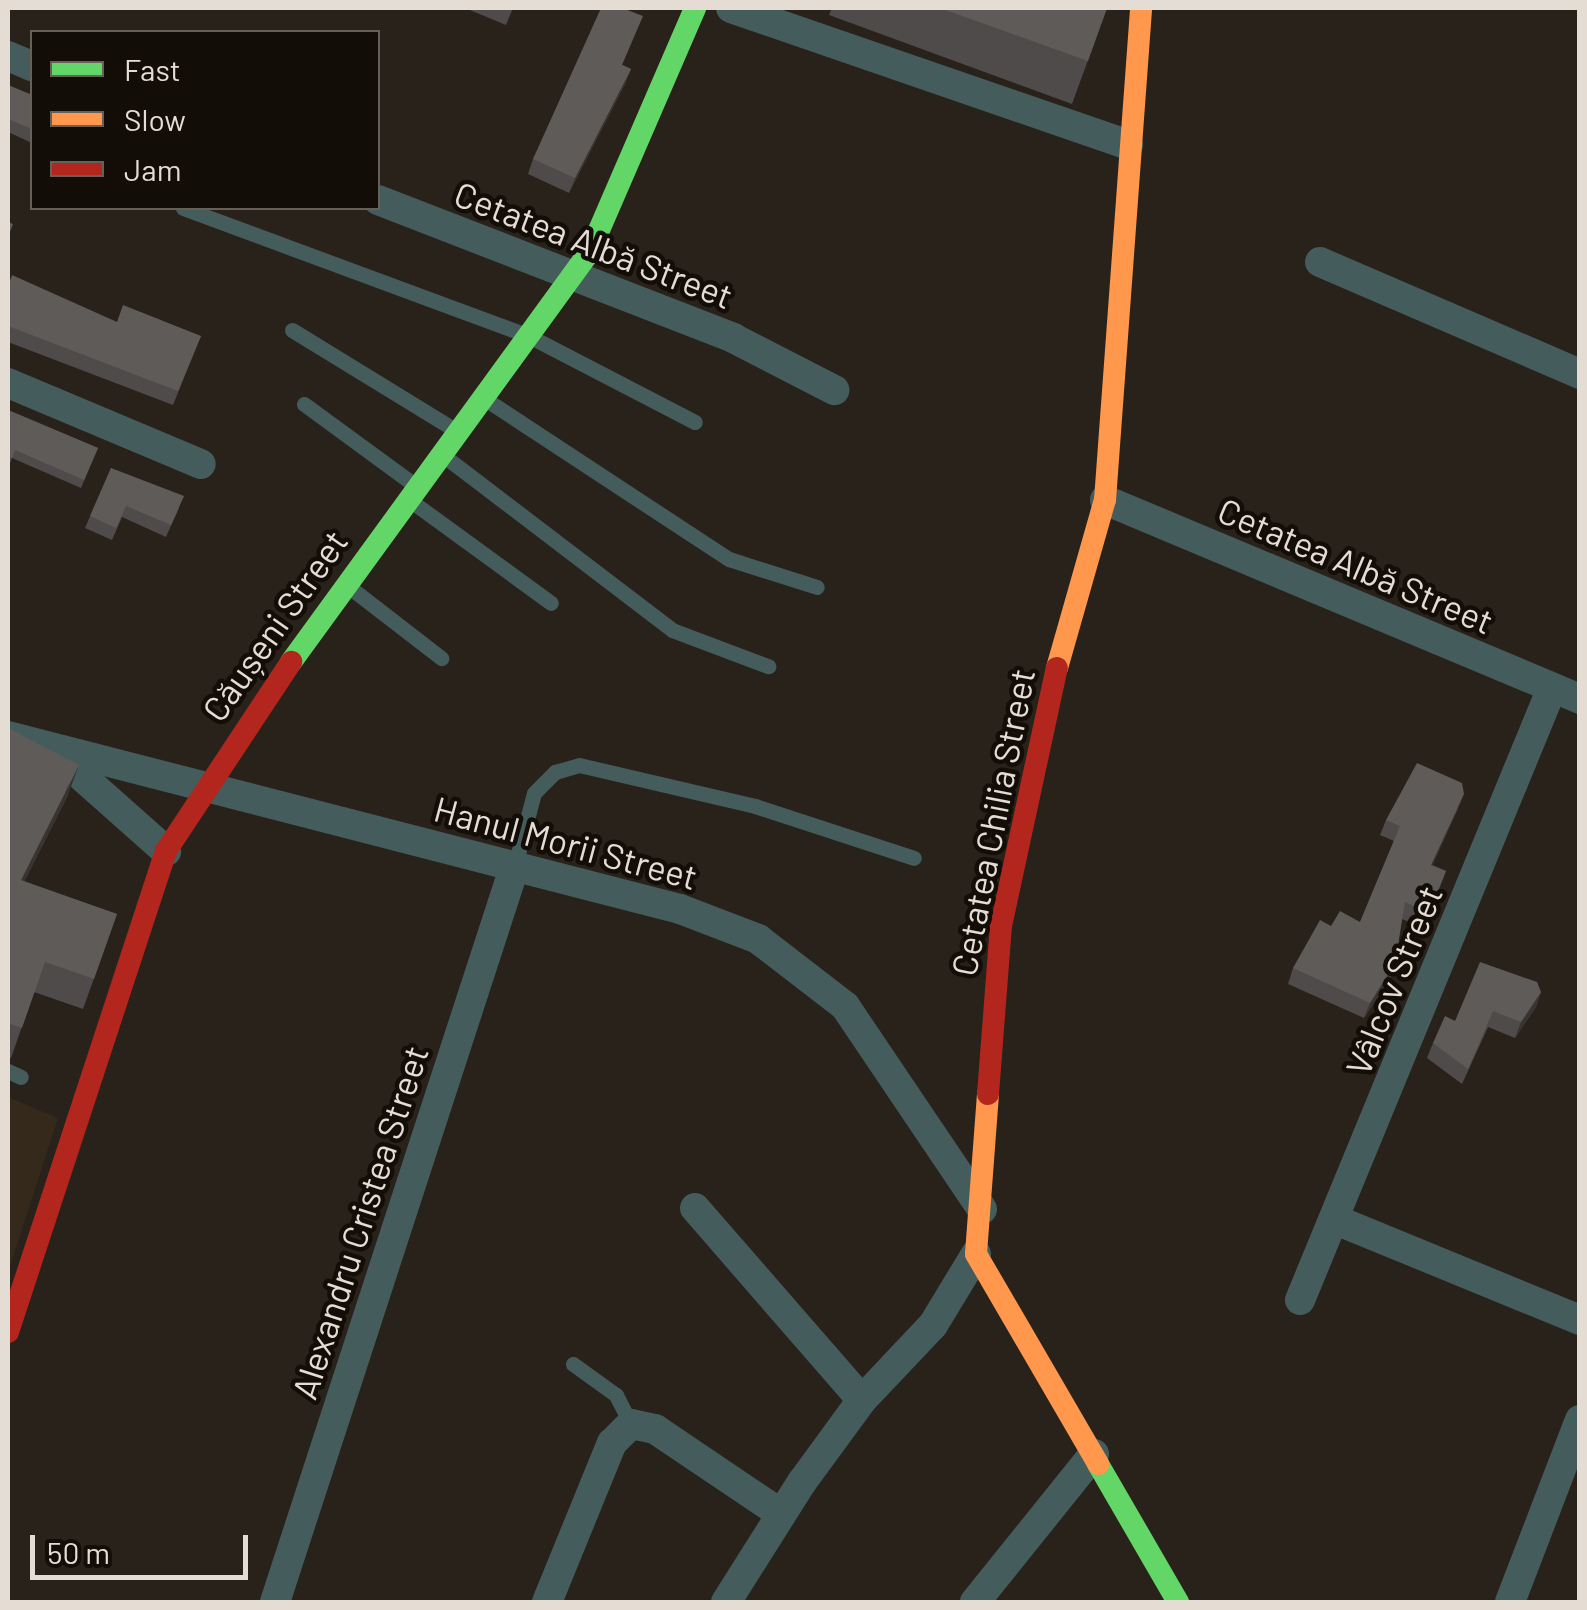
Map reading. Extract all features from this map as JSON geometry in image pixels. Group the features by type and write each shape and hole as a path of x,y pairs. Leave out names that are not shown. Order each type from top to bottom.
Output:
{"street":[{"name":"Căușeni Street","path":"8,1332 166,850 202,789 345,584 573,276 614,207 696,8"},
{"path":"731,8 1128,144"},
{"name":"Cetatea Chilia Street","path":"976,1254 1002,926 1066,627 1104,500 1141,8"},
{"name":"Cetatea Albă Street","path":"380,201 732,338 834,390"},
{"path":"1320,262 1580,374"},
{"path":"8,383 201,464"},
{"name":"Cetatea Albă Street","path":"1104,500 1566,693"},
{"name":"Vâlcov Street","path":"1300,1300 1566,693"},
{"name":"Hanul Morii Street","path":"8,736 55,753 680,909 785,953 845,1006 982,1209"},
{"path":"55,753 166,850"},
{"name":"Alexandru Cristea Street","path":"274,1602 515,865"},
{"path":"695,1208 862,1400"},
{"path":"1336,1220 1580,1320"},
{"path":"726,1602 781,1514 862,1400 933,1325 976,1254 1178,1602"},
{"path":"1510,1602 1580,1420"},
{"path":"546,1602 612,1443 630,1424 655,1430 781,1514"},
{"path":"975,1602 1094,1454"}],"lane":[{"path":"188,210 527,335 695,422"},
{"path":"292,330 457,430"},
{"path":"482,397 730,559 817,587"},
{"path":"304,404 552,603"},
{"path":"441,453 672,630 768,666"},
{"path":"345,584 441,658"},
{"path":"515,865 534,793 555,772 579,766 755,806 914,858"},
{"path":"573,1364 616,1395 630,1424"}],"shaded area":[{"path":"8,1097 58,1118 8,1273"}],"building":[{"path":"601,8 622,8 643,16 622,65 631,69 575,178 533,159"},
{"path":"940,8 1107,8 1088,61"},
{"path":"8,85 30,94 30,128 8,119"},
{"path":"12,275 117,322 123,305 201,336 178,391 8,326 8,287"},
{"path":"8,410 98,448 84,480 15,450 12,458 8,456"},
{"path":"111,468 184,496 171,525 126,506 116,528 90,516"},
{"path":"8,728 79,765 21,880 117,914 94,979 45,962 22,1028 8,1023"},
{"path":"1417,763 1462,783 1464,794 1431,865 1446,871 1429,913 1405,902 1395,963 1370,1003 1293,968 1320,920 1331,926 1340,911 1360,922 1400,826 1386,820"},
{"path":"1480,962 1537,982 1541,992 1521,1022 1493,1011 1468,1069 1433,1043 1445,1016 1455,1021"}],"traffic: fast":[{"path":"291,662 590,251 695,8"},
{"path":"1098,1464 1178,1602"}],"traffic: slow":[{"path":"1057,668 1105,500 1141,8"},
{"path":"988,1094 976,1254 1098,1464"}],"traffic: jam":[{"path":"8,1332 166,851 291,662"},
{"path":"988,1094 1001,926 1057,668"}]}
